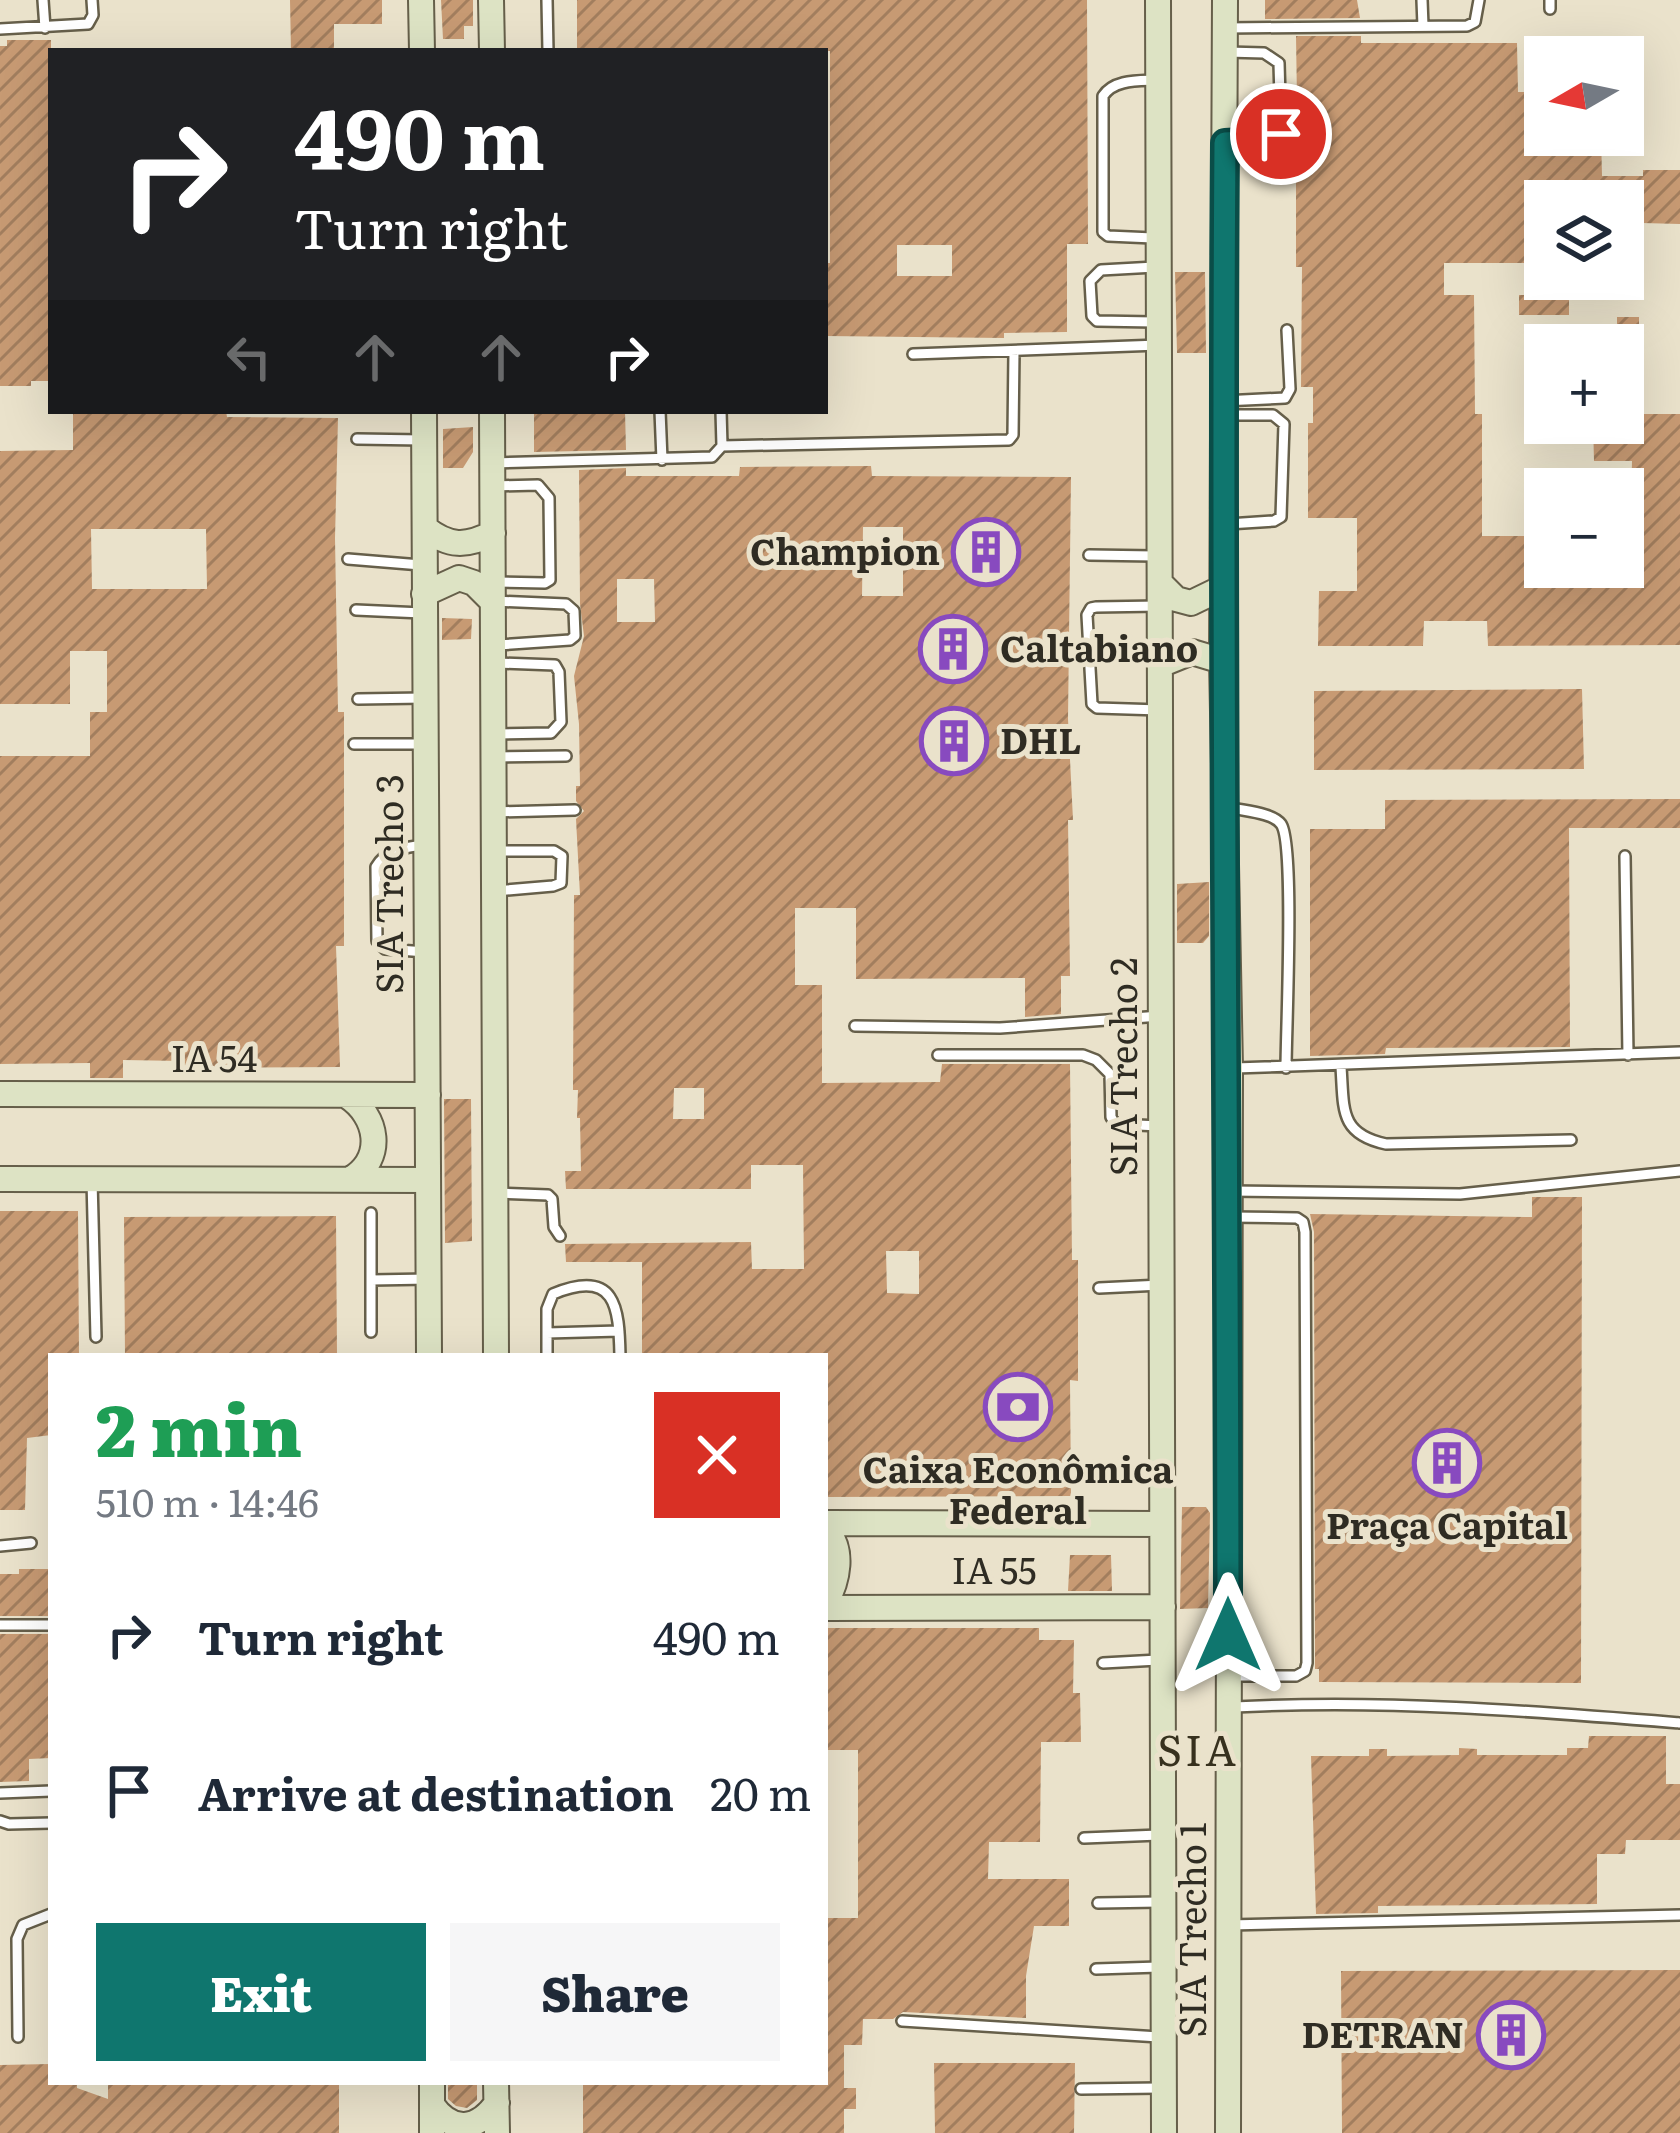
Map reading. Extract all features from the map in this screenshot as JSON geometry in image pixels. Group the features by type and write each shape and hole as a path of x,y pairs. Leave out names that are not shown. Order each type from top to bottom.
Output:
{"main road":[{"path":"422,0 422,48"},
{"path":"491,0 492,48"},
{"name":"SIA Trecho 2","path":"1158,0 1164,2133"},
{"name":"SIA Trecho 1","path":"1226,0 1222,661 1229,1068 1228,2133"},
{"name":"SIA Trecho 3","path":"424,414 429,1353"},
{"path":"492,414 496,1353"},
{"path":"425,528 442,542 458,545 493,533"},
{"path":"424,604 459,578 492,591"},
{"path":"1160,595 1191,603 1222,588"},
{"path":"1160,665 1192,652 1222,661"},
{"name":"IA 54","path":"0,1094 428,1095"},
{"path":"347,1096 362,1106 373,1141 366,1170 351,1179"},
{"path":"0,1179 428,1180"},
{"name":"IA 55","path":"828,1526 1162,1524"},
{"path":"828,1531 838,1559 828,1599"},
{"name":"IA 55","path":"828,1606 1163,1607"},
{"path":"433,2094 442,2119 460,2126 481,2121 496,2093"},
{"path":"496,2093 496,2133"},
{"path":"432,2133 433,2094"}],"lane":[{"path":"44,0 45,28"},
{"path":"0,28 88,24 92,0"},
{"path":"547,0 548,48"},
{"path":"1422,0 1423,26"},
{"path":"1225,40 1467,26 1475,22 1479,0"},
{"path":"1225,40 1273,56 1279,63 1281,134 1266,143 1225,143"},
{"path":"1159,80 1117,85 1103,96 1101,221 1108,236 1159,238"},
{"path":"1159,267 1101,270 1090,280 1092,316 1097,321 1159,334"},
{"path":"1223,408 1285,398 1290,389 1286,330"},
{"path":"913,354 1014,351 1159,334"},
{"path":"722,446 1009,440 1013,435 1014,351"},
{"path":"1222,525 1280,517 1284,424 1273,415 1223,408"},
{"path":"661,414 662,460"},
{"path":"493,474 712,457 722,446 721,414"},
{"path":"357,439 424,440"},
{"path":"492,591 545,583 551,574 546,490 493,474"},
{"path":"1089,556 1160,556"},
{"path":"348,560 424,565"},
{"path":"492,591 566,604 574,611 575,636 564,643 493,654"},
{"path":"1160,595 1090,608 1087,615 1093,704 1097,708 1160,710"},
{"path":"356,610 424,604"},
{"path":"493,654 555,665 561,722 551,733 494,746"},
{"path":"358,699 424,698"},
{"path":"354,744 424,744"},
{"path":"494,746 566,756"},
{"path":"1224,806 1275,819 1284,830 1288,872 1286,1068"},
{"path":"494,812 575,809"},
{"path":"425,844 397,849 382,856 376,866 377,940 385,949 426,952"},
{"path":"494,851 554,851 562,856 564,874 561,883 553,886 494,891"},
{"path":"1625,856 1628,1055"},
{"path":"855,1026 1000,1028 1160,1016"},
{"path":"1229,1068 1680,1052"},
{"path":"938,1054 1083,1054 1110,1074 1115,1124 1160,1126"},
{"path":"1341,1067 1351,1129 1370,1141 1571,1140"},
{"path":"1229,1190 1460,1194 1680,1172"},
{"path":"92,1179 96,1337"},
{"path":"496,1193 548,1195 560,1236"},
{"path":"371,1213 371,1332"},
{"path":"1229,1217 1297,1218 1305,1232 1307,1664 1296,1676 1229,1677"},
{"path":"371,1280 428,1279"},
{"path":"1099,1288 1161,1285"},
{"path":"547,1353 547,1309 553,1294 581,1288 610,1295 619,1309 620,1353"},
{"path":"547,1334 619,1331"},
{"path":"0,1546 31,1543"},
{"path":"0,1625 48,1625"},
{"path":"1102,1663 1163,1660"},
{"path":"1229,1707 1439,1704 1680,1723"},
{"path":"0,1793 48,1791"},
{"path":"0,1821 48,1823"},
{"path":"1084,1838 1164,1835"},
{"path":"1098,1903 1164,1902"},
{"path":"18,2037 17,1940 22,1925 48,1915"},
{"path":"1229,1925 1680,1916"},
{"path":"1096,1969 1165,1966"},
{"path":"902,2020 1165,2037"},
{"path":"1081,2089 1164,2088"}],"building":[{"path":"290,0 382,0 382,24 334,24 334,48 291,48"},
{"path":"441,0 473,0 473,26 464,26 464,39 443,39"},
{"path":"577,0 1087,0 1088,244 1067,244 1067,332 1004,333 1004,338 828,336 830,51 577,48","holes":["897,245 952,245 952,276 897,276"]},
{"path":"1265,0 1357,0 1360,18 1265,19"},
{"path":"1296,36 1361,36 1361,43 1517,43 1518,92 1524,92 1524,156 1602,156 1602,176 1680,170 1680,224 1644,223 1644,180 1524,180 1524,263 1444,263 1444,295 1474,295 1475,414 1482,414 1482,536 1524,536 1524,588 1644,588 1644,468 1632,468 1632,461 1594,461 1594,444 1644,444 1644,414 1680,414 1680,645 1488,646 1487,621 1424,621 1423,646 1318,646 1319,591 1357,591 1357,518 1308,518 1308,423 1313,423 1313,387 1301,387 1302,267 1296,267 1296,172 1303,172 1303,108 1297,101"},
{"path":"7,40 51,40 48,381 31,381 31,386 0,386 0,46 7,46"},
{"path":"1175,272 1205,272 1206,353 1177,353"},
{"path":"1519,295 1524,300 1569,300 1569,315 1519,315"},
{"path":"1617,317 1639,317 1639,324 1617,324"},
{"path":"73,414 338,418 338,712 344,712 344,946 336,946 340,1067 183,1068 182,1061 123,1060 123,1078 90,1078 90,1063 0,1064 0,756 90,756 90,712 107,712 107,651 70,651 70,704 0,704 0,451 73,450","holes":["91,529 206,529 207,589 92,589"]},
{"path":"534,414 625,414 626,450 534,452"},
{"path":"473,427 473,452 463,468 443,468 443,429"},
{"path":"871,466 872,476 1071,477 1068,719 1073,820 1068,820 1070,976 1061,976 1061,1014 1025,1017 1025,978 856,979 856,908 795,908 795,985 822,985 822,1083 940,1082 942,1064 1070,1064 1072,1260 1078,1260 1078,1381 1070,1380 1071,1496 828,1497 828,1353 642,1353 642,1262 566,1262 565,1244 751,1242 752,1269 804,1269 803,1165 751,1165 751,1189 566,1189 565,1171 581,1171 578,1090 573,1090 574,895 580,895 576,819 584,811 576,801 576,786 580,786 574,676 584,636 579,470 626,468 626,476 739,476 740,467","holes":["863,527 903,527 903,596 862,596","617,579 654,579 655,622 617,622","674,1088 704,1088 704,1119 673,1119","886,1251 919,1251 919,1294 887,1293"]},
{"path":"442,618 472,619 471,639 442,640"},
{"path":"1582,689 1584,769 1314,770 1314,691"},
{"path":"1680,799 1680,828 1569,828 1570,1047 1386,1048 1385,1054 1310,1056 1310,829 1385,829 1385,800"},
{"path":"1209,882 1209,936 1203,943 1177,943 1177,884"},
{"path":"444,1099 471,1099 472,1241 445,1243"},
{"name":"Praça Capital","path":"1532,1197 1582,1197 1581,1683 1319,1682 1319,1669 1315,1669 1314,1232 1310,1214 1532,1217"},
{"path":"0,1211 78,1211 79,1353 48,1353 48,1435 27,1438 25,1510 0,1510"},
{"path":"336,1216 337,1353 125,1353 124,1217"},
{"path":"1182,1507 1206,1507 1210,1513 1208,1608 1180,1609"},
{"path":"1070,1555 1111,1555 1112,1591 1068,1591"},
{"path":"19,1569 48,1569 48,1616 0,1616 0,1574 19,1574"},
{"path":"828,1628 1039,1628 1039,1640 1074,1640 1073,1693 1080,1693 1081,1742 1041,1742 1040,1842 989,1842 988,1879 1069,1879 1069,1926 1034,1926 1026,1976 1026,2018 903,2012 893,2019 863,2019 862,2045 844,2045 844,2088 856,2088 856,2109 844,2109 844,2133 583,2133 583,2085 828,2085 828,1918 858,1918 858,1750 828,1750"},
{"path":"0,1634 48,1634 48,1758 29,1759 29,1781 0,1782"},
{"path":"1589,1736 1666,1736 1666,1784 1680,1784 1680,1840 1626,1840 1625,1854 1597,1854 1597,1904 1378,1906 1378,1913 1316,1914 1311,1756 1369,1756 1369,1749 1387,1749 1387,1756 1459,1755 1459,1748 1477,1749 1477,1755 1567,1755 1567,1748 1588,1748"},
{"name":"DETRAN","path":"1680,1970 1680,2133 1342,2133 1341,1971"},
{"path":"934,2063 1075,2063 1074,2133 935,2133"},
{"path":"48,2064 48,2085 77,2085 108,2099 108,2085 339,2085 339,2133 0,2133 0,2065"},
{"path":"448,2085 477,2085 477,2100 467,2108 448,2099"}],"place":[{"name":"Champion","path":"986,552"},
{"name":"Caltabiano","path":"953,649"},
{"name":"DHL","path":"954,741"},
{"name":"Caixa Econômica Federal","path":"1018,1407"},
{"name":"Praça Capital","path":"1447,1463"},
{"name":"DETRAN","path":"1511,2035"}],"district":[{"name":"SIA","path":"1198,1751"}],"route":[{"path":"1228,1635 1229,1068 1222,661 1225,143 1266,143 1281,134"}]}
